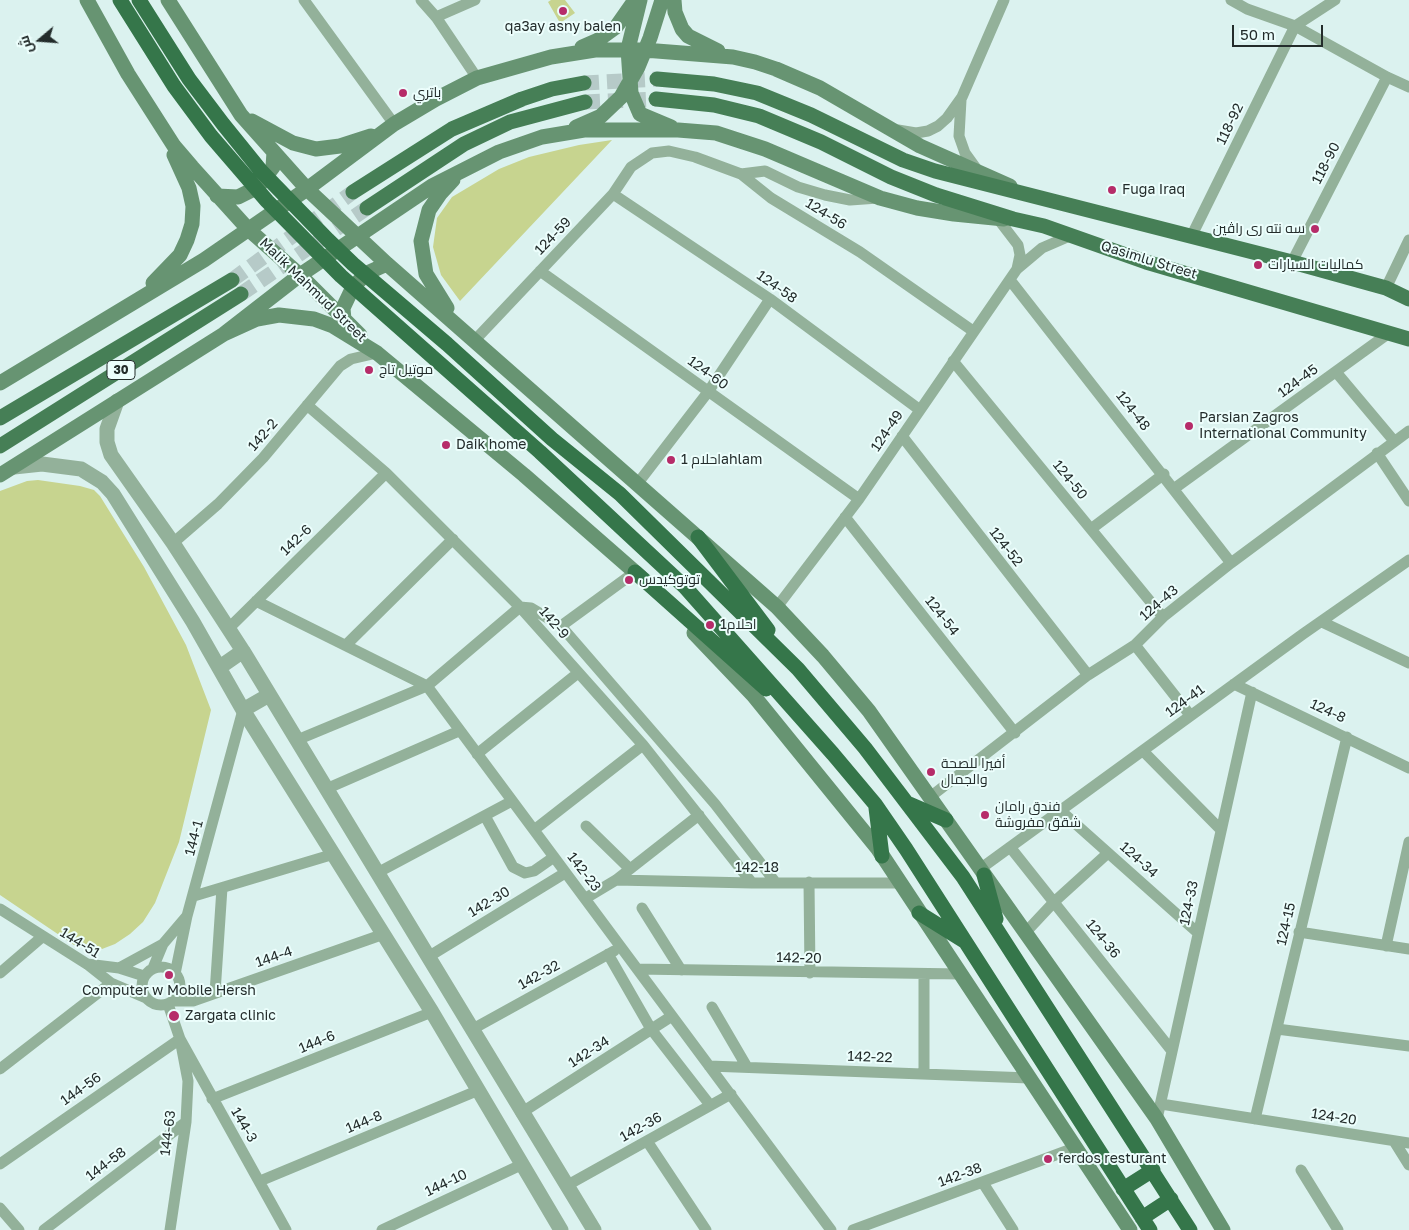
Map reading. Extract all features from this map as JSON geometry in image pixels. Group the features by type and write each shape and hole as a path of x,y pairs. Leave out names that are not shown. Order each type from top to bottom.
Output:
{"highway":[{"path":"120,0 174,86 261,195 341,276 540,452 685,587 724,629 875,804 968,944 1146,1224 1171,1199"},
{"path":"139,0 190,79 262,171 352,264 447,344 552,439 620,494 798,669"},
{"path":"698,537 798,669 908,804 964,877 1154,1170 1190,1230"},
{"path":"635,572 809,727"},
{"path":"875,804 882,856"},
{"path":"908,804 946,820"},
{"path":"982,872 999,933"},
{"path":"919,912 968,944"},
{"path":"1123,1189 1154,1170"}],"main road":[{"path":"87,0 179,164 189,188 193,214 187,240 180,255 133,303"},
{"path":"168,0 242,115 306,189 387,264 777,606 823,656 869,711 1025,933 1159,1112 1223,1230"},
{"path":"0,383 204,260 306,189 394,124 477,78 576,49 608,34 623,19 635,0"},
{"path":"640,0 628,49 629,83 634,104 640,114 678,130"},
{"path":"300,275 432,186 524,142 560,132 601,116 614,106 629,83 650,38 662,0"},
{"path":"674,0 674,12 682,30 688,36 733,57 776,69 835,95 935,154 1035,196"},
{"path":"551,57 595,50 628,49 733,57"},
{"name":"Malik Mahmud Street","path":"128,74 174,146 217,196 248,229 300,275 377,352"},
{"path":"658,79 714,84 757,93 810,115 903,160 935,171 1292,262 1386,288 1409,299"},
{"path":"353,192 452,129 522,99 552,89 584,83"},
{"name":"Qasimlu Street","path":"656,99 714,104 759,116 821,142 890,177 1001,217 1072,236 1146,262 1409,339"},
{"path":"367,208 464,144 510,122 585,102"},
{"path":"242,115 293,143 316,149 340,146 382,133"},
{"path":"560,132 584,130 678,130 716,133 765,150 880,198 917,208 1001,217"},
{"path":"217,196 238,197 258,187 273,167 274,152"},
{"path":"459,326 430,283 424,264 421,241 424,222 431,206 463,170"},
{"path":"344,320 343,308 353,287 367,273 387,264"},
{"name":"30","path":"0,475 224,334 300,275"},
{"name":"30","path":"0,418 232,280"},
{"name":"30","path":"0,446 241,294"},
{"path":"224,334 257,319 292,315 314,319 333,326 377,352 635,572 753,694 814,767 882,856 1077,1147 1130,1230"}],"street":[{"path":"304,0 394,124"},
{"path":"421,0 436,17 477,78"},
{"path":"436,17 475,0"},
{"path":"889,128 916,133 928,131 938,126 947,118 962,97 1004,0"},
{"path":"1231,0 1247,10 1295,26 1387,77 1409,87"},
{"path":"1295,26 1335,0"},
{"name":"118-92","path":"1192,235 1295,26"},
{"name":"118-90","path":"1292,262 1387,77"},
{"path":"962,97 959,136 965,153 979,173"},
{"name":"124-56","path":"652,153 669,151 695,157 741,174 771,198 860,252 974,331"},
{"name":"124-59","path":"475,340 613,194 631,166 652,153"},
{"path":"741,174 751,171 765,172 798,188 850,200 880,198"},
{"name":"124-58","path":"613,194 770,299 920,410"},
{"path":"1001,217 1018,246 1020,255 1017,269"},
{"path":"1017,269 1042,248 1072,236"},
{"path":"1386,288 1409,240"},
{"name":"124-49","path":"777,606 859,500 1017,269"},
{"name":"124-60","path":"540,271 859,500"},
{"name":"124-48","path":"1010,280 1175,488 1231,563"},
{"path":"638,483 708,392 770,299"},
{"name":"124-45","path":"1175,488 1389,333"},
{"name":"142-2","path":"173,543 218,504 263,458 345,362 377,352"},
{"name":"124-50","path":"953,361 1163,618"},
{"path":"1336,372 1394,442"},
{"path":"117,401 107,429 107,442 111,455 173,543 243,651 521,1113 594,1230"},
{"name":"142-9","path":"307,405 386,473 520,607 643,745 752,884"},
{"name":"124-43","path":"930,798 1088,675 1134,645 1163,618 1231,563 1409,431"},
{"name":"124-52","path":"902,436 1088,675"},
{"path":"1378,453 1409,501"},
{"path":"14,467 42,464 81,469 102,482 113,494 220,667 242,710 432,1012 561,1230"},
{"name":"142-6","path":"228,629 386,473"},
{"path":"1091,529 1164,474"},
{"name":"124-54","path":"845,517 1015,733"},
{"path":"346,645 453,539"},
{"name":"124-41","path":"982,872 1010,847 1060,810 1409,560"},
{"path":"561,626 635,572"},
{"name":"142-23","path":"256,601 427,686 831,1230"},
{"path":"297,740 427,686 520,607 540,612 561,626 715,804 776,883"},
{"path":"1322,622 1409,663"},
{"path":"1134,645 1190,716"},
{"path":"220,667 243,651"},
{"path":"477,754 578,673"},
{"name":"124-8","path":"1234,684 1409,768"},
{"name":"124-33","path":"1159,1112 1220,829 1252,692"},
{"path":"242,710 269,695"},
{"name":"144-1","path":"161,1002 179,990 178,979 175,974 188,916 242,710"},
{"path":"326,789 459,731"},
{"name":"124-15","path":"1255,1119 1347,737"},
{"path":"534,830 643,745"},
{"path":"1143,751 1220,829"},
{"path":"377,873 512,801"},
{"name":"124-34","path":"1060,810 1198,933"},
{"path":"586,898 616,880 699,815"},
{"path":"485,816 513,867 525,873 534,871 554,857"},
{"path":"586,826 630,869"},
{"name":"124-36","path":"1010,847 1172,1051"},
{"path":"1386,946 1408,849"},
{"path":"1025,933 1054,902 1108,853"},
{"path":"194,896 334,854"},
{"name":"142-30","path":"428,957 565,873"},
{"name":"142-18","path":"616,880 752,884 810,882 899,883"},
{"path":"810,882 810,973"},
{"path":"215,993 222,888"},
{"path":"642,908 681,970"},
{"name":"144-51","path":"0,909 87,964 111,983 161,1002"},
{"path":"161,1002 142,987 163,944 188,916"},
{"path":"1299,932 1409,949"},
{"name":"144-4","path":"161,1002 193,1001 384,934"},
{"path":"0,973 42,937"},
{"path":"119,968 163,944"},
{"name":"142-32","path":"471,1030 621,947"},
{"path":"608,954 651,1029 710,1105"},
{"path":"87,964 149,972 165,968 175,974"},
{"name":"142-20","path":"637,969 961,974"},
{"path":"924,974 924,1074"},
{"path":"0,1069 111,983"},
{"name":"144-3","path":"161,1002 212,1099 286,1230"},
{"path":"712,1007 747,1067"},
{"name":"144-6","path":"212,1099 432,1012"},
{"name":"142-34","path":"521,1113 672,1016"},
{"path":"1277,1029 1409,1046"},
{"name":"144-63","path":"169,1229 186,1122 188,1081 179,1037"},
{"name":"144-56","path":"0,1164 179,1037"},
{"name":"142-22","path":"709,1066 1029,1078"},
{"name":"144-8","path":"260,1181 479,1090"},
{"name":"142-36","path":"566,1186 730,1094"},
{"name":"124-20","path":"1159,1112 1255,1119 1409,1143"},
{"name":"144-58","path":"44,1230 186,1122"},
{"path":"647,1141 706,1230"},
{"path":"1394,1141 1409,1166"},
{"name":"142-38","path":"854,1230 1077,1147"},
{"name":"144-10","path":"382,1230 523,1164"},
{"path":"1301,1170 1338,1230"},
{"path":"983,1183 1013,1230"},
{"path":"0,1208 19,1230"}],"green space":[{"name":"qa3ay asny balen","path":"551,0 565,0 575,13 560,23 548,2"},
{"path":"612,140 460,301 441,275 433,247 437,218 452,197 499,169 529,157 579,145"},
{"path":"38,480 80,486 94,490 100,496 144,567 186,645 211,710 179,842 155,903 143,922 130,934 115,944 102,949 87,949 74,945 0,895 0,491 27,481"}],"tunnel":[{"path":"584,83 657,79"},
{"path":"585,102 656,99"},
{"path":"232,280 353,192"},
{"path":"241,294 367,208"}],"place":[{"name":"qa3ay asny balen","path":"563,11"},
{"name":"باتري","path":"403,93"},
{"name":"Fuga Iraq","path":"1112,190"},
{"name":"سه نته رى راڤين","path":"1315,229"},
{"name":"كماليات السيارات","path":"1258,265"},
{"name":"موتيل تاج","path":"369,370"},
{"name":"Parsian Zagros International Community","path":"1189,426"},
{"name":"Daik home","path":"446,445"},
{"name":"احلام 1ahlam","path":"671,460"},
{"name":"توتوكيدس","path":"629,580"},
{"name":"احلام1","path":"710,625"},
{"name":"أفيرا للصحة والجمال","path":"931,772"},
{"name":"فندق رامان شقق مفروشة","path":"985,815"},
{"name":"Computer w Mobile Hersh","path":"169,975"},
{"name":"Zargata clinic","path":"174,1016"},
{"name":"ferdos resturant","path":"1048,1159"}]}
